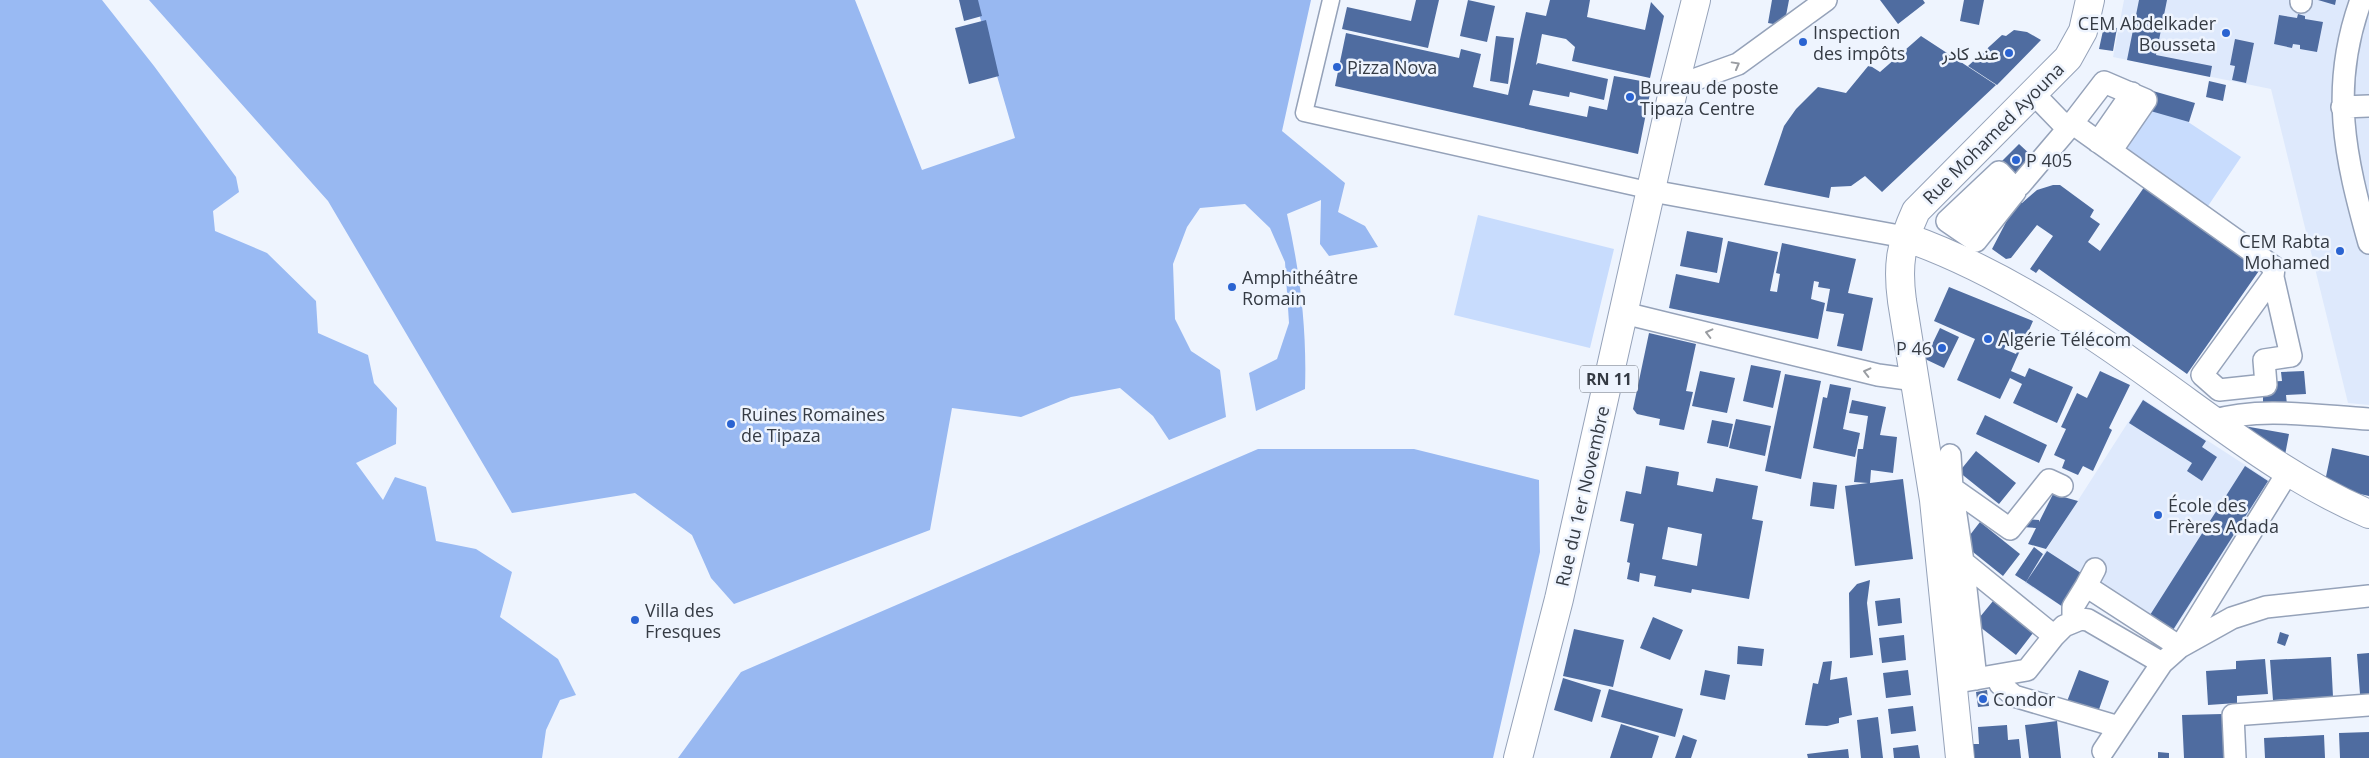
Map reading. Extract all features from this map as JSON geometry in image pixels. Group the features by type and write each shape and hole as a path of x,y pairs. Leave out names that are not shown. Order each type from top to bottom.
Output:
{"main road":[{"name":"Rue du 1er Novembre","path":"1518,758 1559,599 1674,87 1696,0"},
{"name":"Rue Mohamed Ayouna","path":"1960,758 1975,679 1934,500 1900,282 1899,268 1904,237 1916,211 2068,58 2083,31 2090,0"},
{"path":"1904,237 1960,258 2029,295 2130,362 2211,421 2288,472 2369,514"}],"street":[{"path":"1331,0 1304,113 1652,190 1904,237"},
{"path":"1674,87 1738,64 1826,0"},
{"path":"2361,0 2348,46 2342,106 2345,147 2362,190 2369,243"},
{"path":"1961,231 1999,188 2014,188 2020,185 2091,138 2146,100 2125,91 2091,138"},
{"path":"2034,94 2061,122 2091,138 2274,267 2272,277 2202,375 2219,390 2266,385 2264,360 2291,356 2272,277"},
{"path":"2342,106 2369,106"},
{"path":"1624,313 1878,375 1915,380"},
{"path":"2211,421 2234,414 2321,415 2369,419"},
{"path":"1950,455 1952,488 1963,562 1975,679"},
{"path":"2180,647 2288,472"},
{"path":"1952,488 2010,529 2049,480 2062,486"},
{"path":"1963,562 2054,636"},
{"path":"2073,621 2073,607 2091,578 2180,647"},
{"path":"2103,751 2162,663 2180,647 2232,618 2266,607 2369,596"},
{"path":"1975,679 2027,670 2054,636 2073,621 2088,620 2162,663"},
{"path":"1975,679 2000,684 2014,696 2119,727"},
{"path":"2235,758 2233,715 2369,705"}],"shaded area":[{"path":"0,0 102,0 154,66 236,177 239,192 213,211 215,231 267,253 316,301 318,333 368,355 374,383 397,408 396,444 356,463 383,500 395,477 426,487 436,541 476,549 512,572 500,617 558,659 576,695 560,700 546,730 542,758 0,758"},
{"path":"149,0 855,0 922,170 1015,138 975,0 1311,0 1282,131 1345,183 1338,212 1365,226 1378,247 1329,256 1320,244 1321,200 1287,214 1302,301 1305,389 1256,411 1249,373 1277,359 1289,323 1285,262 1270,228 1245,204 1200,208 1187,227 1173,264 1175,319 1191,351 1220,370 1226,417 1169,440 1153,416 1120,388 1071,397 1021,417 952,408 930,530 734,604 711,578 692,535 635,493 512,513 328,201"},
{"path":"2124,0 2369,0 2369,405 2348,403 2271,89 2113,57"},
{"path":"2155,100 2241,157 2208,206 2123,149"},
{"path":"1478,215 1614,249 1590,348 1454,315"},
{"name":"École des Frères Adada","path":"2143,399 2270,481 2173,632 2085,575 2063,607 2025,583"},
{"path":"1258,449 1414,449 1539,480 1540,552 1493,758 678,758 741,672"}],"building":[{"path":"959,0 978,0 982,16 964,21"},
{"path":"1416,0 1439,0 1428,48 1342,29 1347,7 1411,21"},
{"path":"1468,0 1495,6 1487,42 1460,36"},
{"path":"1550,0 1590,0 1587,17 1645,30 1651,2 1664,16 1650,78 1572,61 1575,47 1566,39 1542,34 1536,65 1538,63 1608,79 1604,100 1570,92 1569,97 1533,90 1529,105 1587,117 1589,106 1607,110 1614,76 1652,83 1638,154 1335,86 1346,33 1459,58 1461,49 1481,54 1473,87 1508,95 1526,12 1546,16"},
{"path":"1772,0 1789,0 1784,26 1768,23"},
{"path":"1880,0 1923,0 1925,3 1898,24"},
{"path":"1964,0 1984,0 1979,25 1960,21"},
{"path":"2139,0 2167,0 2156,55 2212,66 2210,77 2127,60"},
{"path":"2318,0 2336,0 2335,5"},
{"path":"2298,14 2305,16 2305,19 2323,22 2317,52 2300,49 2300,45 2293,44 2292,48 2274,44 2279,15 2297,18"},
{"path":"986,20 999,76 969,84 955,28"},
{"path":"2104,26 2117,28 2113,51 2099,49"},
{"path":"2014,30 2027,32 2041,40 1997,85 1968,66 2002,35 2006,36"},
{"path":"1496,36 1514,38 1508,84 1490,81"},
{"path":"1921,36 1996,85 1882,192 1865,176 1851,186 1831,187 1829,198 1764,185 1784,126 1796,109 1818,87 1846,93 1869,65 1880,72"},
{"path":"2235,39 2254,43 2246,83 2232,80 2235,66 2230,65"},
{"path":"2209,81 2226,85 2223,101 2206,97"},
{"path":"2139,87 2195,103 2189,122 2133,106"},
{"name":"P 405","path":"2019,144 2033,157 2013,177 2000,163"},
{"path":"2147,183 2263,265 2187,374 2039,269 2036,273 2030,269 2053,236 2037,225 2011,258 2006,259 1992,249 2016,203 2022,203 2037,190 2060,185 2094,210 2090,217 2100,224 2088,242 2100,251"},
{"path":"1687,231 1723,238 1717,273 1680,266"},
{"path":"1728,241 1778,252 1770,291 1777,292 1780,274 1776,273 1782,243 1856,259 1848,293 1873,298 1862,351 1837,346 1844,314 1826,311 1830,289 1818,287 1819,282 1814,281 1811,299 1825,303 1818,339 1669,308 1676,274 1719,283"},
{"path":"1949,287 2033,321 2011,371 2025,377 2029,368 2073,387 2057,423 2013,403 2022,384 2010,378 2000,399 1957,380 1975,339 1934,321","holes":["2010,335 2022,341 2016,354 2004,349"]},
{"name":"P 46","path":"1940,328 1959,337 1944,368 1925,359"},
{"path":"1649,333 1696,344 1686,391 1693,392 1684,430 1659,425 1660,419 1637,414 1633,409"},
{"path":"1751,365 1781,371 1773,408 1743,401"},
{"path":"1700,371 1735,378 1727,413 1692,406"},
{"path":"2100,371 2130,385 2109,428 2112,430 2093,471 2083,466 2078,475 2062,468 2065,460 2054,455 2066,429 2061,427 2077,393 2087,398"},
{"path":"2304,371 2306,394 2286,395 2287,405 2263,406 2263,382 2282,381 2281,372"},
{"path":"1785,374 1821,381 1801,479 1765,471"},
{"path":"1830,384 1851,388 1843,429 1860,433 1855,457 1813,448 1823,397 1827,398"},
{"path":"1852,400 1886,407 1880,435 1897,437 1893,473 1871,470 1870,483 1903,479 1913,559 1855,566 1845,486 1868,483 1854,482 1858,449 1863,449 1868,416 1849,413"},
{"path":"2143,400 2206,441 2202,447 2217,457 2202,481 2187,471 2192,463 2129,423"},
{"path":"1985,415 2047,445 2039,463 1976,434"},
{"path":"1736,419 1771,426 1765,456 1729,448"},
{"path":"1712,420 1733,424 1728,447 1707,443"},
{"path":"2244,426 2289,434 2285,455"},
{"path":"2332,448 2369,456 2369,496 2324,486"},
{"path":"1976,451 2016,483 1999,504 1959,472"},
{"path":"1646,466 1679,472 1677,485 1713,492 1716,478 1758,486 1752,519 1763,521 1749,599 1692,589 1691,593 1654,586 1656,576 1640,573 1639,582 1627,579 1630,563 1627,562 1634,524 1620,521 1626,491 1641,494","holes":["1668,527 1702,534 1697,566 1662,559"]},
{"path":"2245,466 2268,481 2173,630 2150,615"},
{"path":"1813,482 1837,485 1834,509 1810,506"},
{"path":"2053,494 2078,501 2046,549 2028,544 2036,528 2022,527 2023,519 2039,520 2039,522"},
{"path":"1980,522 2020,554 2003,576 1963,544"},
{"path":"2034,547 2043,554 2026,582 2015,575"},
{"path":"2047,551 2084,575 2063,607 2026,582"},
{"path":"1870,580 1867,603 1873,655 1850,658 1849,593 1857,584"},
{"path":"1900,598 1902,623 1878,626 1875,601"},
{"path":"1993,601 2033,633 2016,655 1975,623"},
{"path":"1653,617 1683,630 1670,660 1640,648"},
{"path":"1574,629 1624,640 1613,687 1563,676"},
{"path":"2280,632 2289,635 2285,646 2277,643"},
{"path":"1904,635 1906,660 1882,663 1879,638"},
{"path":"1738,646 1764,649 1762,666 1737,664"},
{"path":"2369,653 2369,694 2360,694 2357,654"},
{"path":"2331,657 2333,697 2273,700 2270,660"},
{"path":"2265,659 2268,694 2237,696 2237,703 2208,705 2206,671 2236,669 2236,661"},
{"path":"1832,661 1830,680 1847,677 1852,715 1839,718 1839,723 1827,726 1805,725 1813,683 1818,684 1823,662"},
{"path":"1705,670 1730,675 1725,700 1700,695"},
{"path":"1908,670 1911,695 1886,698 1883,673"},
{"path":"2079,670 2109,681 2097,715 2066,704"},
{"path":"1563,678 1601,690 1592,722 1554,710"},
{"path":"1609,689 1683,709 1675,737 1601,717"},
{"name":"Condor","path":"1987,690 1989,706 1978,707 1976,692"},
{"path":"1913,706 1916,731 1891,734 1888,709"},
{"path":"2222,714 2224,758 2184,758 2182,715"},
{"path":"1878,717 1883,758 1861,758 1857,720"},
{"path":"2057,721 2061,758 2029,758 2025,725"},
{"path":"1621,724 1659,736 1652,758 1610,758"},
{"path":"2007,725 2008,740 2019,739 2021,758 1973,758 1972,744 1979,744 1978,727"},
{"path":"2369,732 2369,758 2340,758 2339,733"},
{"path":"1683,735 1697,740 1691,758 1675,758"},
{"path":"2324,735 2325,758 2265,758 2264,738"},
{"path":"1918,745 1920,758 1894,758 1893,748"},
{"path":"1848,749 1849,758 1808,758 1807,754"},
{"path":"2158,752 2169,753 2169,758 2158,758"}],"place":[{"name":"CEM Abdelkader Bousseta","path":"2226,33"},
{"name":"Inspection des impôts","path":"1803,42"},
{"name":"عند كادر","path":"2009,53"},
{"name":"Pizza Nova","path":"1337,67"},
{"name":"Bureau de poste Tipaza Centre","path":"1630,97"},
{"name":"P 405","path":"2016,160"},
{"name":"CEM Rabta Mohamed","path":"2340,251"},
{"name":"Amphithéâtre Romain","path":"1232,287"},
{"name":"Algérie Télécom","path":"1988,339"},
{"name":"P 46","path":"1942,348"},
{"name":"Ruines Romaines de Tipaza","path":"731,424"},
{"name":"École des Frères Adada","path":"2158,515"},
{"name":"Villa des Fresques","path":"635,620"},
{"name":"Condor","path":"1983,699"}]}
